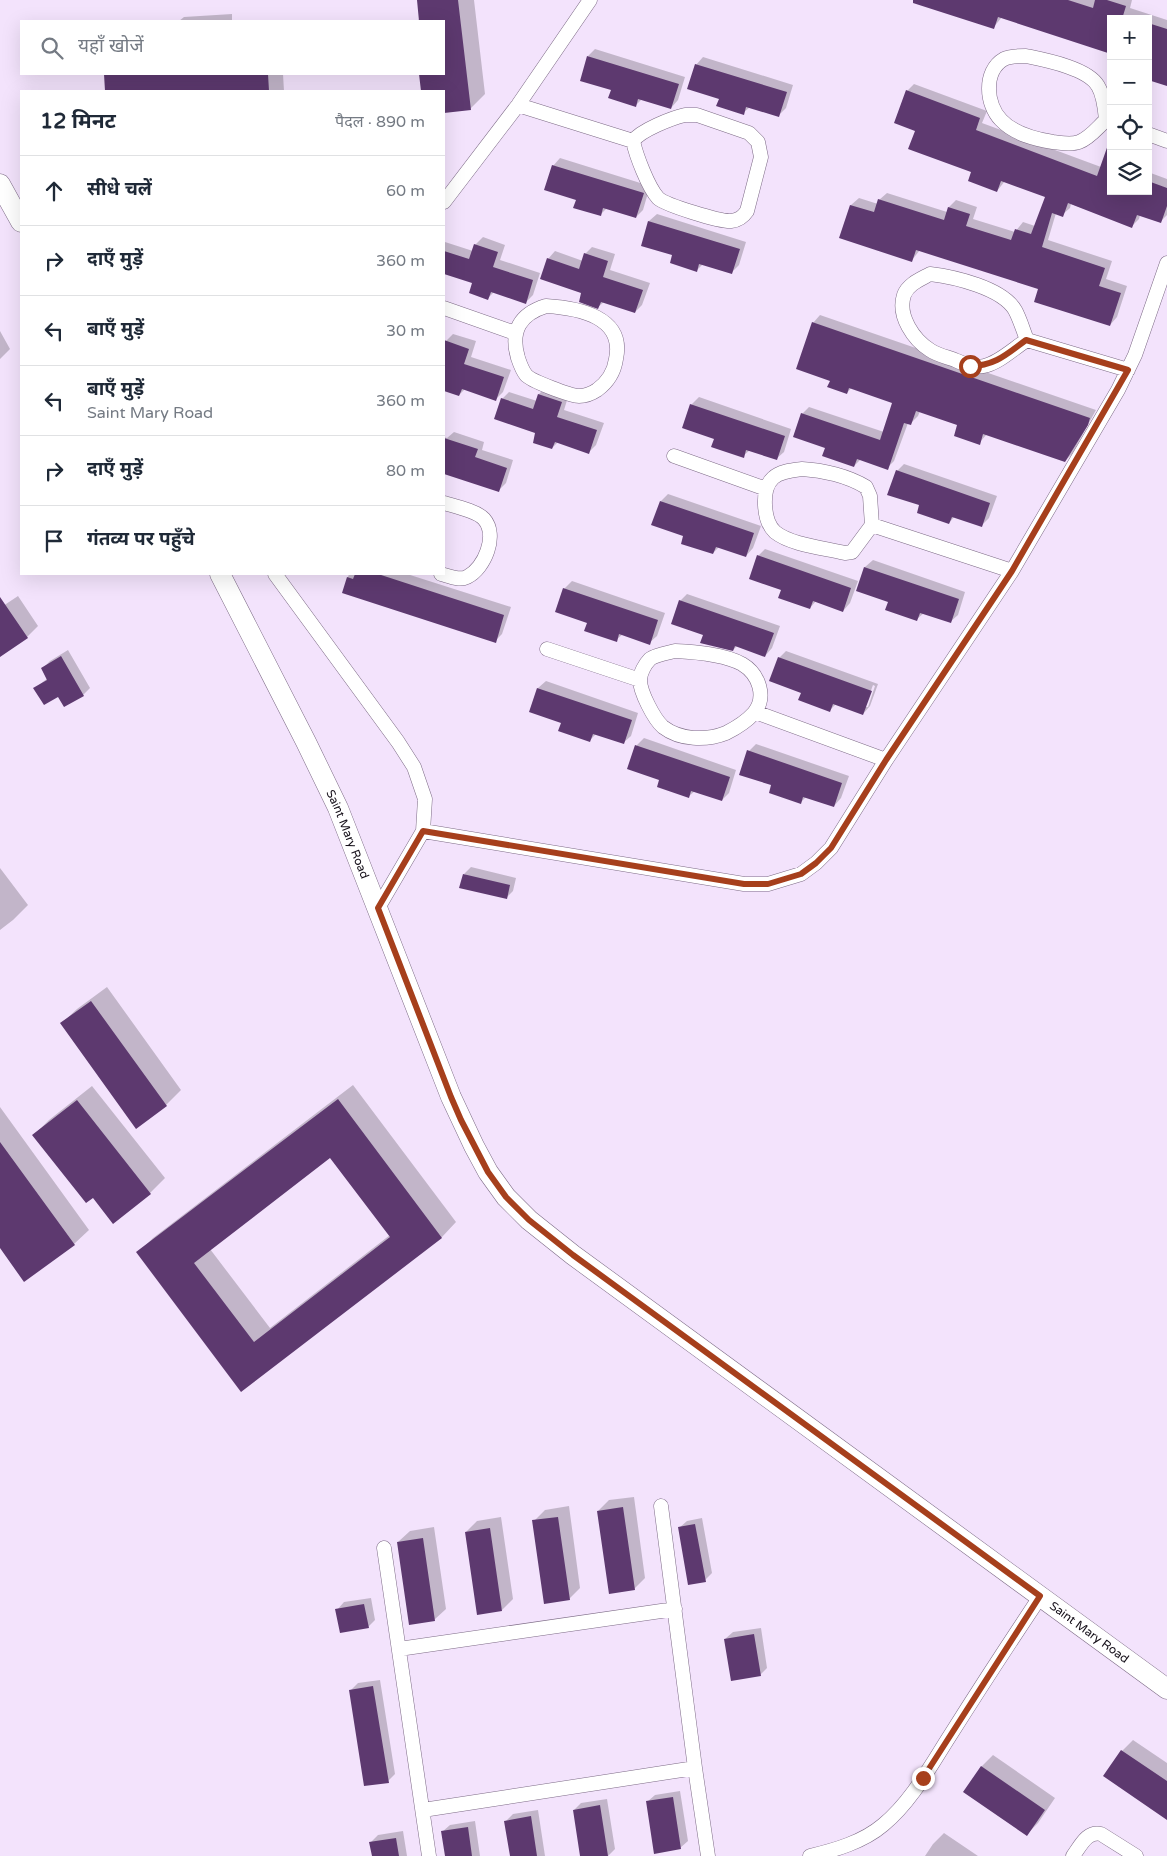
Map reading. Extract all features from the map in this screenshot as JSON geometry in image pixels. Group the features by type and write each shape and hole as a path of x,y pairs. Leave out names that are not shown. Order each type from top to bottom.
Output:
{"street":[{"path":"445,201 518,105 590,0"},
{"path":"1026,56 1058,62 1088,76 1098,84 1108,121 1080,142 1069,144 1041,140 1021,134 1008,127 999,119 992,105 989,78 1003,59 1026,56"},
{"path":"518,105 634,141"},
{"path":"686,115 697,116 749,133 758,142 761,157 747,211 741,218 726,221 668,205 658,198 651,188 634,141 636,136 686,115"},
{"path":"1152,135 1167,141"},
{"path":"0,184 20,220"},
{"path":"423,831 744,884 768,884 801,874 831,848 886,760 1012,571 1128,370 1146,326 1167,263"},
{"path":"930,274 944,276 995,291 1005,298 1015,310 1026,340 996,361 984,366 970,366 962,363 931,351 916,339 906,322 904,294 915,282 930,274"},
{"path":"546,306 556,306 597,317 608,324 615,334 618,349 615,368 610,378 591,394 578,396 533,381 526,376 521,368 516,352 515,333 522,320 529,313 546,306"},
{"path":"445,308 515,333"},
{"path":"1026,340 1128,370"},
{"path":"674,456 766,489"},
{"path":"790,470 814,470 842,477 866,487 870,496 872,525 852,552 845,553 793,541 774,531 768,524 766,489 774,477 790,470"},
{"path":"444,575 457,579 466,578 474,572 488,552 490,536 484,519 472,512 445,503"},
{"path":"872,525 1012,571"},
{"name":"Saint Mary Road","path":"221,575 338,808 461,1120 488,1172 506,1197 529,1220 573,1255 1167,1689"},
{"path":"276,575 398,742 414,767 425,799 423,831 378,908"},
{"path":"547,649 640,680"},
{"path":"675,651 717,656 742,664 756,676 761,693 755,712 741,725 724,733 709,737 692,738 677,734 664,727 654,717 647,704 640,680 643,668 651,658 675,651"},
{"path":"755,712 886,760"},
{"path":"661,1506 708,1856"},
{"path":"384,1548 430,1856"},
{"path":"810,1856 825,1853 862,1840 882,1826 901,1807 923,1778 1040,1596"},
{"path":"399,1650 675,1609"},
{"path":"423,1810 695,1768"},
{"path":"1073,1856 1085,1839 1091,1834 1097,1833 1102,1834 1136,1856"}],"building":[{"path":"417,0 458,0 471,110 445,113 445,90 421,90 419,75 445,75 445,20 419,20"},
{"path":"913,0 1068,0 1093,8 1095,0 1107,0 1126,6 1123,15 1107,15 1107,53 998,17 994,29 913,3"},
{"path":"1152,24 1167,29 1167,86 1152,81"},
{"path":"587,56 679,84 671,109 638,99 636,107 608,98 611,90 580,81"},
{"path":"695,64 787,92 779,117 746,107 744,115 716,106 719,99 687,89"},
{"path":"104,75 268,75 269,90 105,90"},
{"path":"906,90 980,118 976,130 1097,176 1107,148 1107,195 1152,195 1152,182 1167,188 1167,206 1161,223 1137,215 1132,228 1068,203 1063,217 1052,213 1042,247 1105,268 1099,286 1121,293 1110,326 1034,302 1038,289 916,250 912,262 839,238 850,205 874,212 878,199 944,220 948,207 970,214 966,226 1011,240 1015,229 1031,234 1045,197 1001,181 997,192 968,181 971,172 908,149 915,131 894,123"},
{"path":"552,165 644,193 636,218 603,208 601,216 573,208 576,200 544,190"},
{"path":"648,221 740,249 732,274 699,264 697,272 670,263 672,255 641,246"},
{"path":"474,244 498,252 493,267 533,280 526,304 491,292 488,300 469,293 472,283 445,274 445,251 469,259"},
{"path":"584,253 608,261 603,277 643,290 635,313 601,302 598,309 579,302 581,293 540,279 547,258 579,269"},
{"path":"812,322 1090,418 1088,425 1065,462 983,434 980,445 954,436 957,425 916,411 911,425 904,423 888,470 857,459 854,467 822,456 825,448 793,437 801,413 880,440 892,403 849,388 847,394 827,387 830,381 796,369"},
{"path":"445,340 469,349 464,364 504,377 496,401 462,389 459,396 445,391"},
{"path":"538,394 562,402 557,417 597,430 589,454 555,442 552,449 533,443 535,433 494,419 501,398 533,409"},
{"path":"690,404 785,436 777,460 746,450 744,458 711,447 714,439 682,428"},
{"path":"445,438 478,449 475,457 507,468 499,492 445,474"},
{"path":"896,470 990,503 982,527 952,517 949,524 917,513 919,505 887,495"},
{"path":"660,501 754,533 746,557 716,547 713,554 681,544 683,536 651,525"},
{"path":"757,555 851,588 843,612 813,601 810,609 778,598 781,590 749,579"},
{"path":"864,567 959,599 951,623 920,613 917,621 885,610 888,602 856,591"},
{"path":"355,575 381,575 504,615 496,643 342,593 347,577 353,579"},
{"path":"563,588 658,620 650,645 619,634 617,642 584,631 587,623 555,612"},
{"path":"0,597 28,638 0,657"},
{"path":"679,600 774,633 765,657 735,646 733,651 700,643 703,635 671,624"},
{"path":"61,656 84,696 64,707 58,697 44,705 33,688 47,680 41,668"},
{"path":"778,657 872,691 863,715 833,704 830,712 798,700 801,693 769,681"},
{"path":"537,688 632,720 624,744 593,734 590,742 558,731 561,723 529,712"},
{"path":"635,745 730,777 722,801 691,791 689,798 657,787 659,780 627,769"},
{"path":"747,750 842,783 834,807 803,797 801,804 769,793 771,785 739,775"},
{"path":"463,874 510,885 507,899 459,888"},
{"path":"91,1001 167,1106 136,1129 60,1023"},
{"path":"338,1099 442,1238 241,1392 136,1252","holes":["330,1158 390,1237 254,1342 194,1263"]},
{"path":"77,1100 151,1194 113,1224 93,1198 86,1203 32,1135"},
{"path":"0,1142 75,1245 24,1282 0,1248"},
{"path":"623,1507 635,1590 609,1594 597,1511"},
{"path":"558,1517 570,1600 544,1604 532,1520"},
{"path":"695,1524 706,1582 688,1585 678,1527"},
{"path":"490,1528 502,1611 477,1615 465,1532"},
{"path":"423,1538 435,1621 409,1625 397,1542"},
{"path":"364,1604 369,1628 340,1633 335,1609"},
{"path":"754,1634 761,1676 731,1681 724,1639"},
{"path":"373,1686 389,1783 364,1786 349,1690"},
{"path":"1121,1750 1167,1781 1167,1820 1103,1776"},
{"path":"981,1766 1045,1810 1027,1836 963,1792"},
{"path":"673,1797 681,1849 654,1854 646,1801"},
{"path":"600,1805 608,1856 580,1856 573,1810"},
{"path":"531,1816 537,1856 510,1856 504,1821"},
{"path":"468,1827 472,1856 445,1856 441,1831"},
{"path":"396,1838 399,1856 372,1856 369,1842"}],"route":[{"path":"923,1778 1040,1596 573,1255 529,1220 506,1197 488,1172 461,1120 378,908 423,831 744,884 768,884 801,874 816,863 831,848 886,760 1012,571 1128,370 1026,340 996,361 984,366 970,366"}]}
